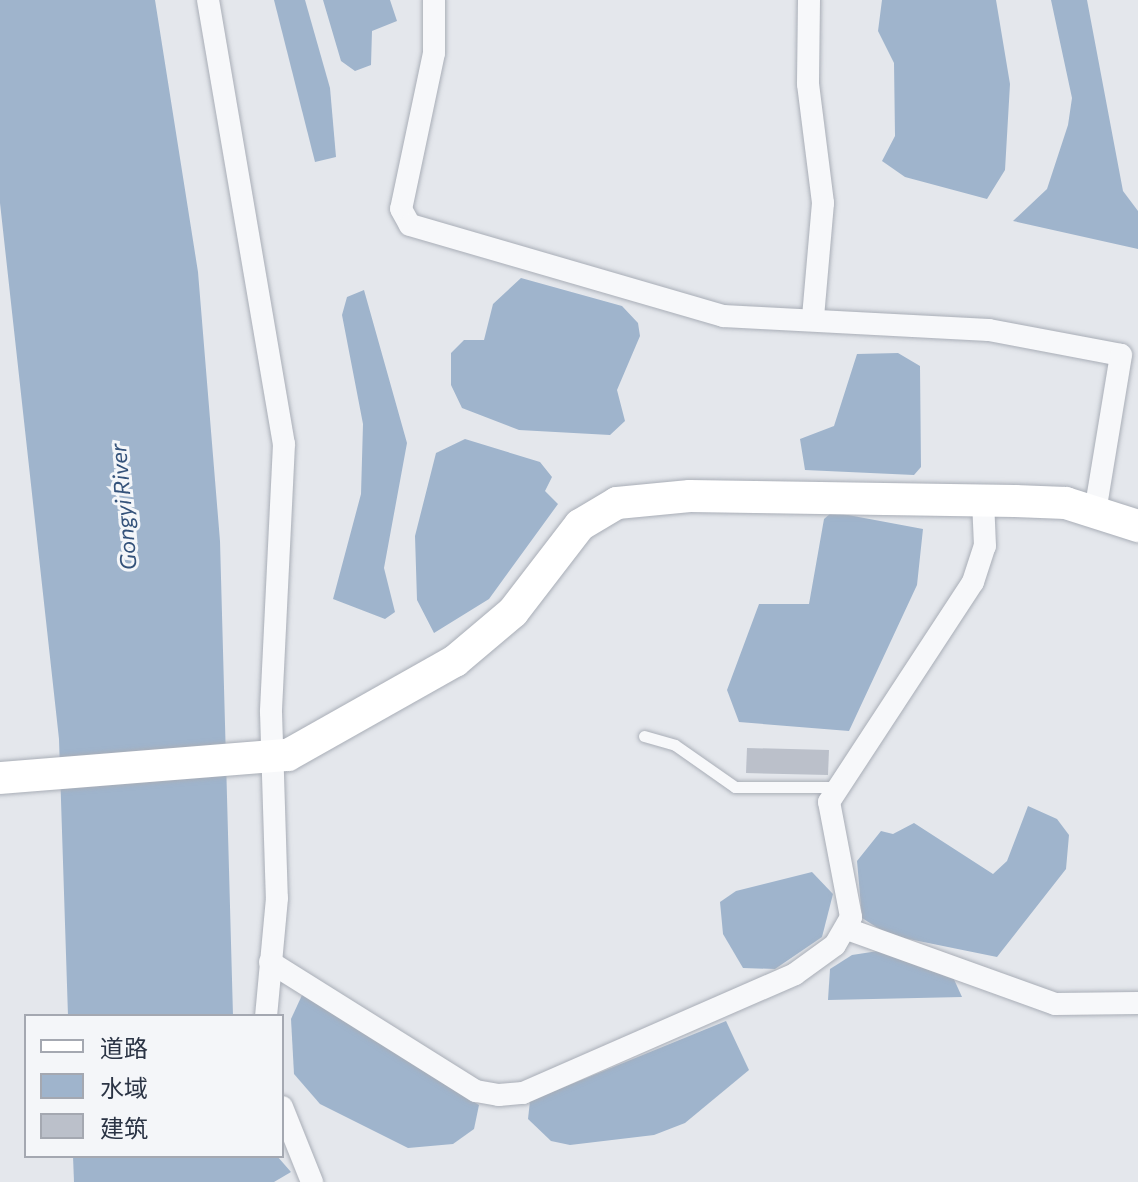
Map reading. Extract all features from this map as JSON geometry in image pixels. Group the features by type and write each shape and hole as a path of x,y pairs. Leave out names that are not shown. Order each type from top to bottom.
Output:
{"street":[{"path":"208,0 282,412 264,760 277,898 266,1014"},
{"path":"434,0 434,53 401,209 410,225 723,316 813,318 989,330 1121,355 1095,512"},
{"path":"809,0 808,84 823,203 813,318"},
{"path":"3,778 264,760 349,725 455,661 513,612 580,525 617,503 690,496 983,500 1095,512 1138,526"},
{"path":"847,929 846,878 827,814 836,787 973,582 985,546 983,500"},
{"path":"270,962 476,1091 511,1095 795,974 847,929"},
{"path":"847,929 1055,1004 1138,1003"},
{"path":"284,1112 312,1182"}],"lane":[{"path":"644,736 675,745 735,787 836,787"}],"water":[{"name":"Gongyi River","path":"0,0 155,0 198,272 220,541 233,1014 68,1014 59,739 0,203"},
{"path":"274,0 305,0 330,88 336,157 315,162"},
{"path":"323,0 390,0 397,21 372,31 371,65 355,71 341,61"},
{"path":"882,0 996,0 1010,84 1005,170 987,199 905,177 882,161 895,136 894,63 878,31"},
{"path":"1051,0 1087,0 1123,191 1138,211 1138,249 1013,221 1047,189 1068,125 1072,98"},
{"path":"521,278 622,306 638,323 640,336 617,390 625,421 610,435 519,430 462,408 451,385 451,353 464,340 484,340 493,304"},
{"path":"364,290 407,443 384,568 395,612 385,619 333,599 361,494 363,424 342,315 347,297"},
{"path":"898,353 920,366 921,467 914,475 805,470 800,439 834,426 857,354"},
{"path":"465,439 540,462 552,477 545,491 558,504 489,599 434,633 417,600 415,536 436,453"},
{"path":"832,512 923,529 917,585 849,731 739,722 727,690 759,604 809,604 824,519"},
{"path":"1028,806 1057,819 1069,835 1066,869 997,957 889,935 862,918 857,861 881,831 893,834 914,823 993,874 1007,861"},
{"path":"812,872 833,894 822,937 775,969 743,968 723,934 720,902 736,891"},
{"path":"878,951 952,975 962,997 828,1000 830,969 852,955"},
{"path":"303,993 479,1105 474,1129 453,1144 408,1148 320,1104 294,1074 291,1019"},
{"path":"726,1021 749,1070 685,1123 654,1135 570,1145 551,1141 528,1119 530,1101"},
{"path":"73,1158 279,1158 291,1172 274,1182 74,1182"}],"building":[{"path":"747,748 829,750 828,775 746,773"}]}
